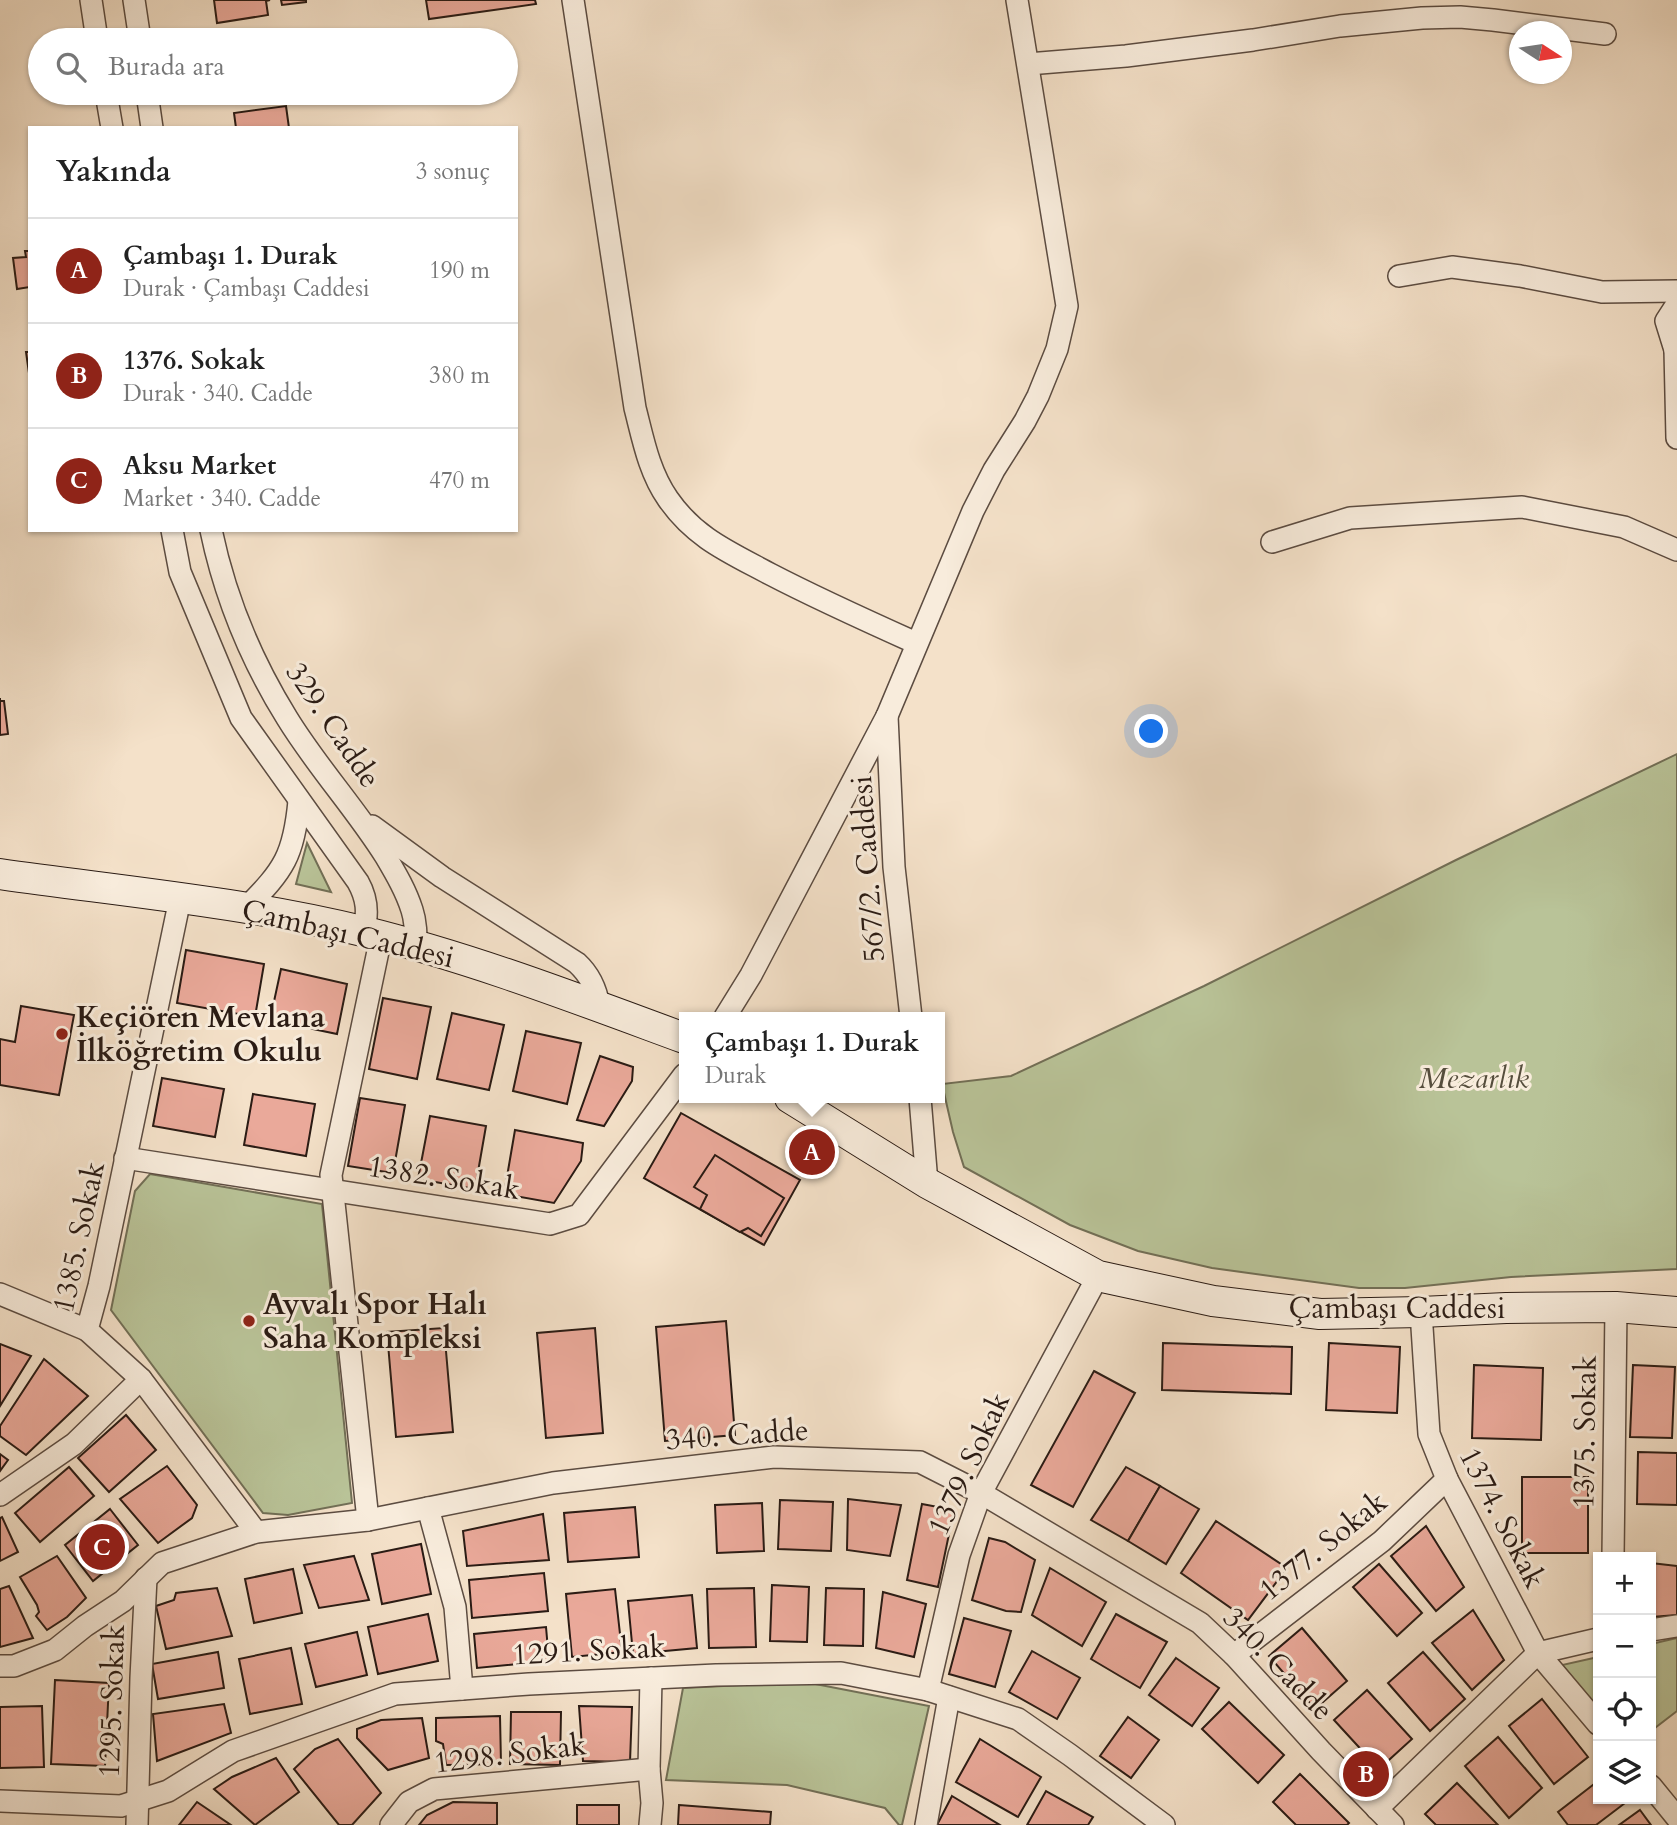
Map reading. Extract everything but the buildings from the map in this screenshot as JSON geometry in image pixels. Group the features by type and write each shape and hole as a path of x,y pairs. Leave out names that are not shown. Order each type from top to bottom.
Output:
{"main road":[{"name":"Çambaşı Caddesi","path":"0,874 246,908 372,934 517,976 679,1036"},
{"name":"Çambaşı Caddesi","path":"798,1103 927,1183 1098,1276 1213,1301 1320,1314 1616,1307 1677,1312"}],"street":[{"path":"91,0 95,28"},
{"path":"134,0 138,28"},
{"path":"573,0 635,408 649,462 666,497 686,523 713,544 813,597 916,642"},
{"path":"728,1012 751,975 887,716 972,511 1038,396 1057,349 1067,306 1017,0"},
{"path":"1028,64 1126,56 1340,26 1422,18 1460,17 1605,34"},
{"path":"108,105 112,126"},
{"path":"149,105 152,126"},
{"path":"1399,276 1452,267 1520,276 1602,292 1677,291"},
{"path":"1677,304 1666,321 1676,351 1677,438"},
{"path":"1272,542 1350,518 1522,508 1624,527 1677,550"},
{"path":"172,532 180,572 241,718 362,889 367,905 372,934 331,1175 368,1520"},
{"name":"329. Cadde","path":"211,532 234,613 268,686 307,748 376,841 407,895 413,912 416,947"},
{"name":"567/2. Caddesi","path":"887,716 894,867 910,1012"},
{"path":"246,908 270,885 290,851 299,801"},
{"path":"359,816 421,863 577,963 595,988 599,1006"},
{"name":"1385. Sokak","path":"180,899 99,1286 87,1330 141,1378 256,1532"},
{"name":"1382. Sokak","path":"125,1158 550,1224 579,1215 679,1082"},
{"path":"919,1103 927,1183"},
{"name":"1379. Sokak","path":"926,1825 938,1693 959,1555 981,1493 1098,1276"},
{"path":"0,1294 87,1330"},
{"name":"1375. Sokak","path":"1613,1552 1616,1307"},
{"name":"1374. Sokak","path":"1421,1312 1429,1434 1447,1479 1538,1653 1593,1718"},
{"path":"0,1495 74,1444 141,1378"},
{"name":"340. Cadde","path":"0,1667 14,1666 55,1650 123,1601 162,1563 256,1532 368,1520 553,1483 774,1457 920,1462 981,1493 1200,1623 1234,1655 1386,1820"},
{"name":"1377. Sokak","path":"1234,1655 1382,1541 1447,1479"},
{"path":"428,1507 455,1607 463,1689"},
{"name":"1295. Sokak","path":"137,1825 146,1578"},
{"path":"1656,1629 1677,1626"},
{"path":"1386,1820 1538,1653 1593,1640"},
{"name":"1291. Sokak","path":"0,1801 121,1806 168,1791 233,1751 395,1694 727,1674 841,1673 938,1693 1017,1719 1164,1825"},
{"path":"650,1825 651,1678"},
{"name":"1298. Sokak","path":"391,1825 410,1802 434,1788 649,1769"},
{"path":"1656,1792 1677,1818"}],"green space":[{"name":"Mezarlık","path":"1677,754 1677,1269 1511,1277 1405,1288 1359,1288 1212,1268 1138,1251 1070,1225 964,1167 945,1097 945,1084 1011,1076 1204,986 1456,860"},
{"path":"307,843 331,892 296,884"},
{"path":"150,1174 322,1204 352,1503 288,1515 263,1513 111,1310 135,1191"},
{"path":"1677,1638 1677,1711 1656,1727 1656,1678 1656,1643"},
{"path":"1593,1658 1593,1703 1562,1665"},
{"path":"805,1682 929,1706 902,1825 899,1825 885,1808 787,1785 666,1780 683,1688"}],"place":[{"name":"Keçiören Mevlana İlköğretim Okulu","path":"62,1034"},
{"name":"Çambaşı 1. Durak","path":"812,1152"},
{"name":"Ayvalı Spor Halı Saha Kompleksi","path":"249,1321"},
{"name":"Aksu Market","path":"102,1547"},
{"name":"1376. Sokak","path":"1366,1774"}]}
